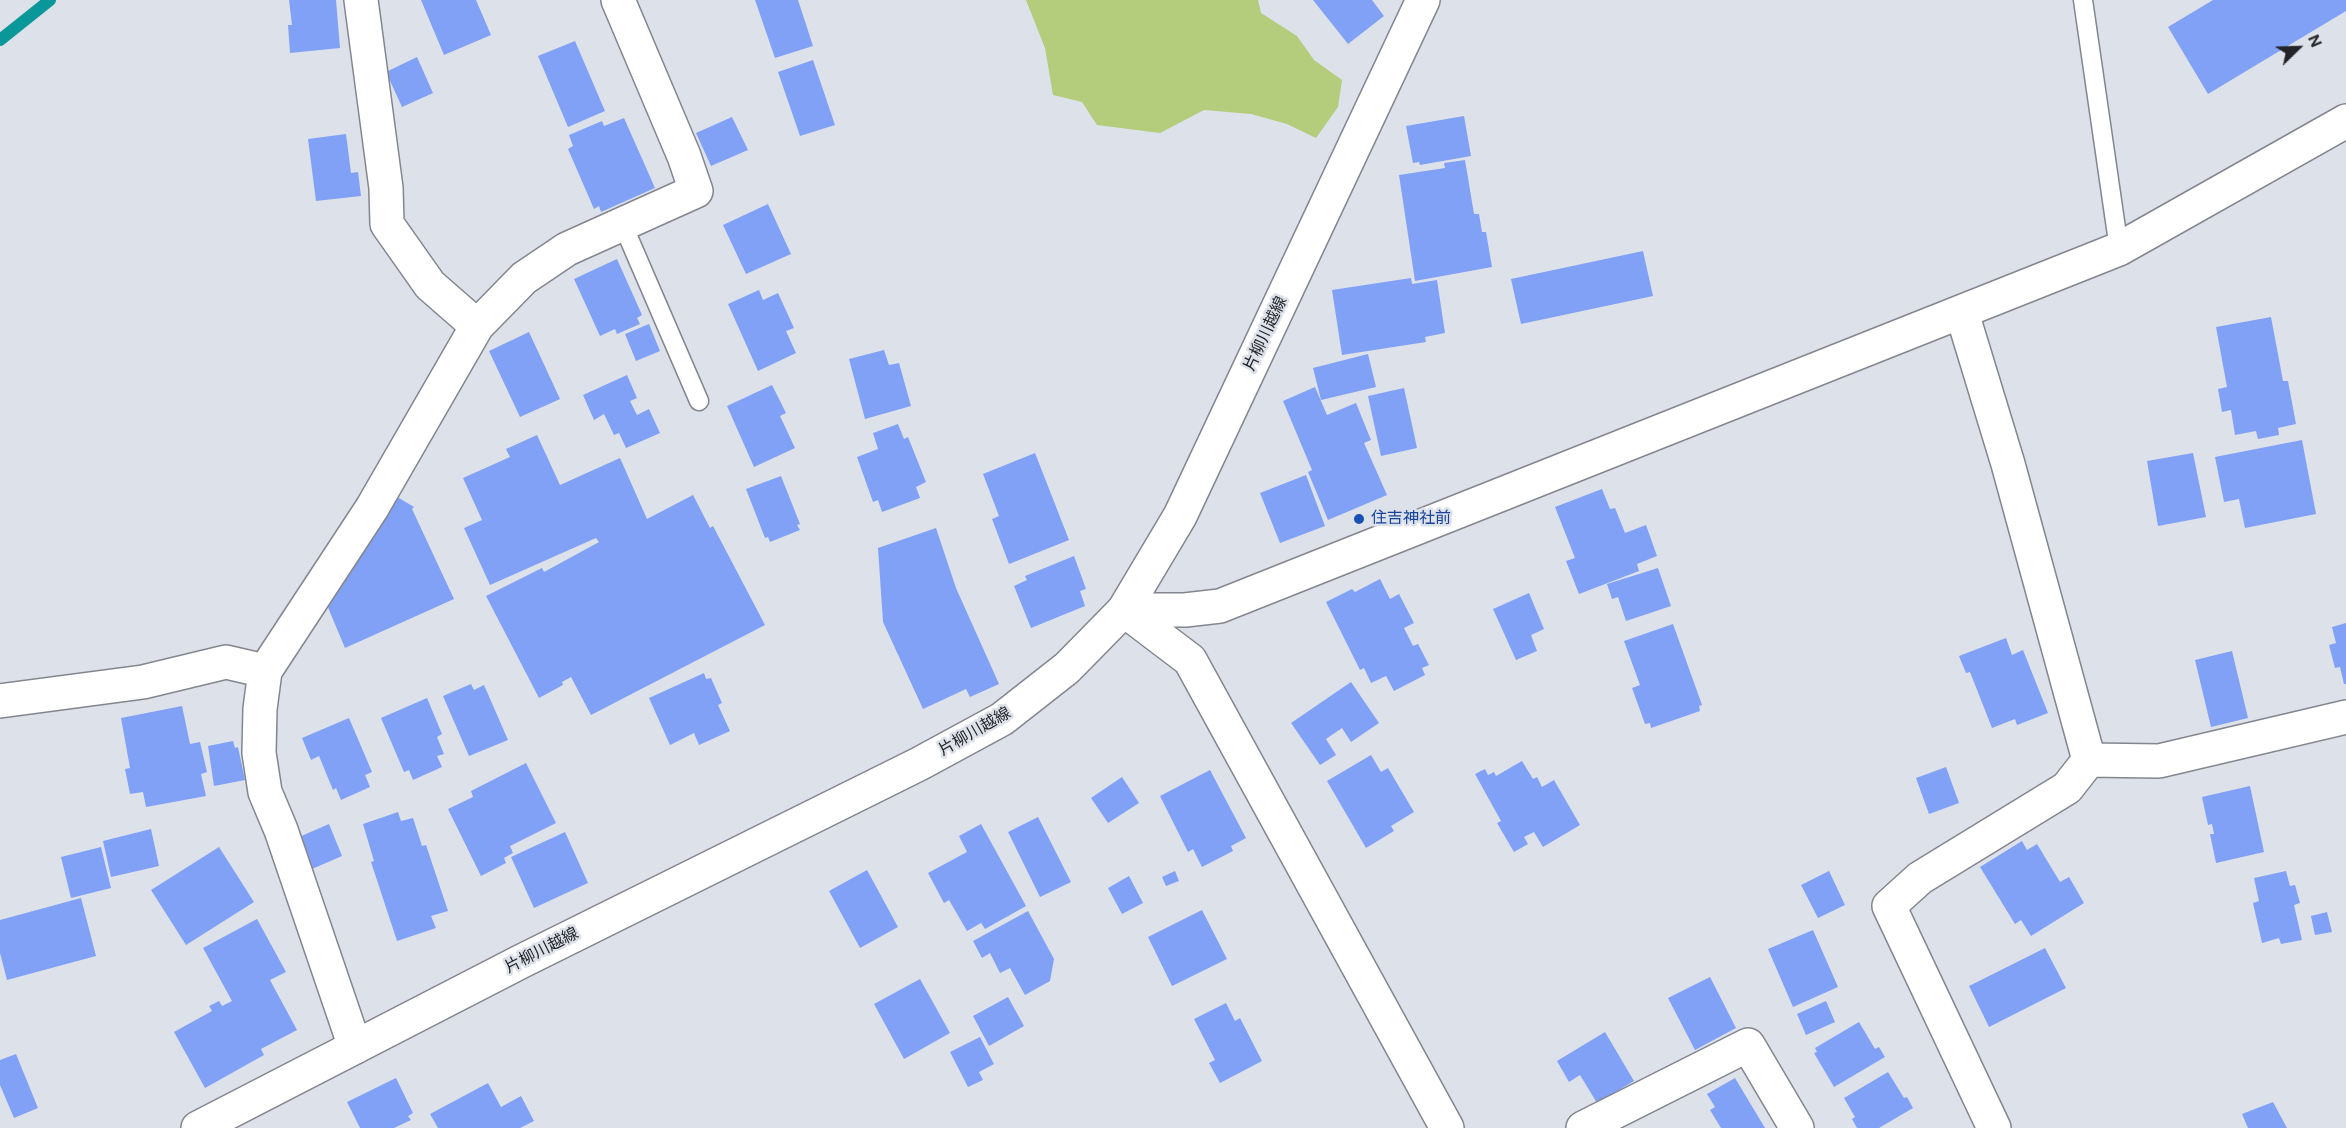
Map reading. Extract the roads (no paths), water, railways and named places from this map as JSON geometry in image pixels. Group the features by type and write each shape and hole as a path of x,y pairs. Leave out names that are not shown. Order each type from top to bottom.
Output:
{"street":[{"path":"361,0 386,188 387,224 430,285 477,326"},
{"path":"355,1047 281,830 265,792 259,753 260,709 265,671 372,508 477,326 524,278 567,249 696,191 684,156 618,0"},
{"name":"片柳川越線","path":"198,1128 522,961 919,764 1002,719 1067,668 1124,610 1180,516 1423,0"},
{"path":"1124,610 1185,610 1220,606 1816,368 1962,313 2119,249 2346,123"},
{"path":"1962,313 2008,464 2089,760"},
{"path":"1124,610 1190,660 1447,1128"},
{"path":"0,702 143,682 226,662 265,671"},
{"path":"2089,760 2159,761 2346,717"},
{"path":"1994,1128 1890,906 1920,878 2067,788 2089,760"},
{"path":"1584,1128 1748,1045 1797,1128"}],"lane":[{"path":"2083,0 2119,249"},
{"path":"623,225 699,401"}],"waterway":[{"path":"0,40 50,0"}],"place":[{"name":"住吉神社前","path":"1359,519"}]}
